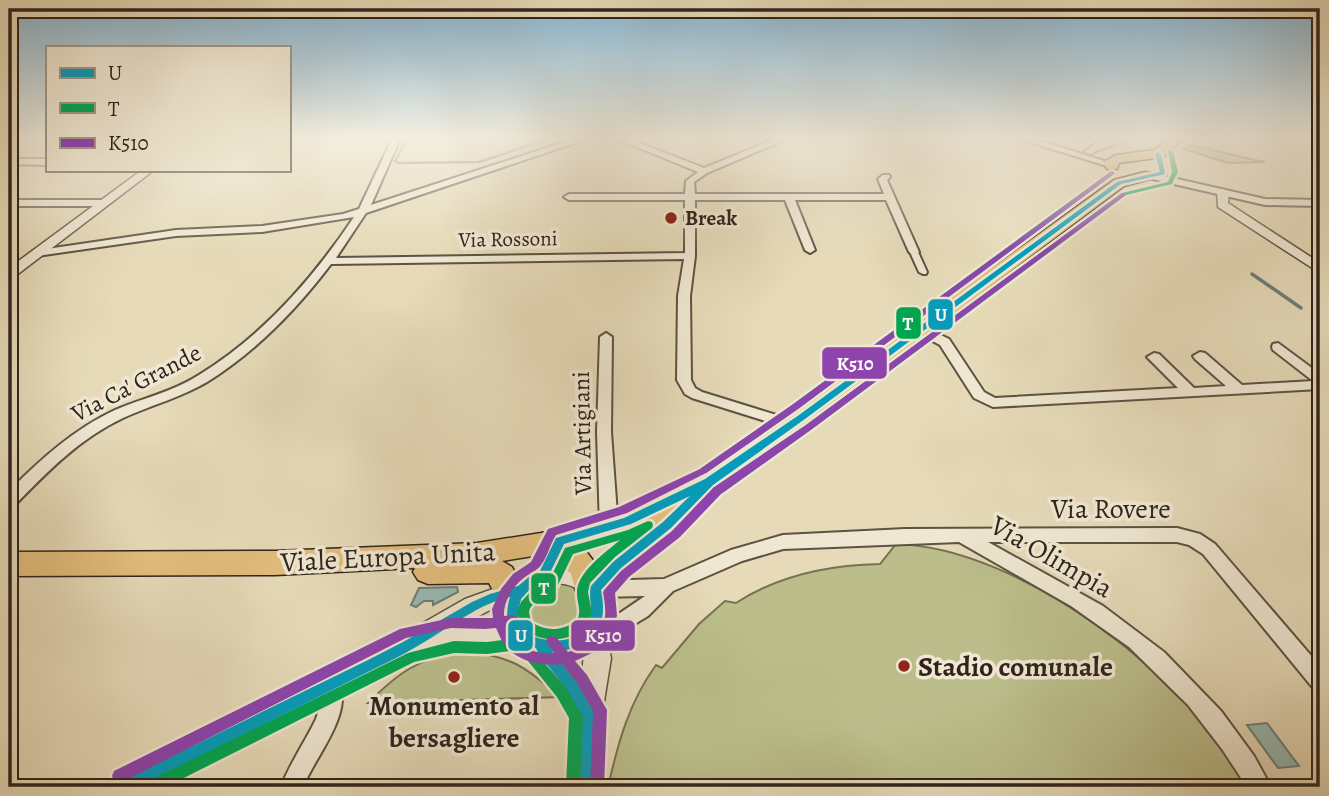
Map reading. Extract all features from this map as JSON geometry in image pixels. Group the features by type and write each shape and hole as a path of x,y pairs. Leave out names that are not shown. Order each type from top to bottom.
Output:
{"main road":[{"name":"Viale Europa Unita","path":"9,564 275,564 477,554 561,541 609,528 709,482 748,456 920,330 1105,176"},
{"path":"275,564 311,573 490,570 499,573 515,589 561,541 585,570 591,585 667,525 709,482"}],"street":[{"path":"9,274 141,176"},
{"name":"Via Ca' Grande","path":"9,501 57,452 78,436 118,414 177,393 239,354 266,331 326,261 363,210 379,176"},
{"path":"37,253 176,233 290,226 344,217 468,176"},
{"path":"697,176 691,180 689,198 690,256 684,296 686,386 696,395 792,424"},
{"path":"1165,176 1265,202 1320,203"},
{"path":"886,177 882,179 923,272"},
{"path":"1223,192 1222,204 1320,269"},
{"path":"569,197 891,197"},
{"path":"789,197 810,250"},
{"path":"9,203 104,203"},
{"path":"54,240 72,241 80,246"},
{"name":"Via Rossoni","path":"326,261 690,256"},
{"path":"920,330 945,342 979,395 993,403 1239,390 1320,382"},
{"name":"Via Artigiani","path":"606,337 604,432 609,528"},
{"path":"1278,347 1320,382"},
{"path":"1200,355 1239,390"},
{"path":"1154,358 1191,393"},
{"name":"Via Rovere","path":"963,537 1177,535 1194,539 1209,549 1320,681"},
{"name":"Via Olimpia","path":"591,585 639,589 666,586 737,555 783,542 963,537 1114,624 1155,657 1219,726 1260,787"},
{"path":"124,787 515,589 570,574 591,585 600,602 599,615 593,628 574,644 560,649 542,649 524,642 515,632 510,612 515,589"},
{"name":"Via Olimpia","path":"593,628 624,623 649,605 666,586"},
{"path":"585,787 588,714 598,658 593,628"},
{"path":"408,645 453,635 486,636 515,632"},
{"path":"542,649 572,686 588,714"},
{"path":"292,787 330,711 333,693 331,683"}],"green space":[{"name":"Stadio comunale","path":"896,544 944,551 996,568 1047,593 1098,626 1144,663 1186,703 1220,745 1245,787 608,787 626,723 647,679 656,665 662,668 699,624 725,601 736,603 770,585 805,573 880,564"},
{"path":"548,581 576,584 590,603 582,628 555,642 528,635 519,604"},
{"path":"463,651 493,656 516,664 537,677 560,697 368,703 390,682 411,668 434,658"}],"water":[{"path":"457,587 458,592 433,605 433,601 424,601 416,607 411,605 419,588"},
{"path":"1267,723 1299,766 1278,768 1247,725"}],"waterway":[{"path":"1252,274 1301,308"}],"transit line":[{"name":"T","path":"703,471 795,407 1108,176"},
{"name":"K510","path":"1108,176 795,407 703,471 623,510 552,532 538,561 512,582 500,604 499,619 511,644 527,655 547,660 568,658 588,649 603,636 611,616 609,592 625,574 676,534 717,491 809,427 1124,194"},
{"name":"U","path":"709,482 802,417 1119,183 1149,176"},
{"name":"T","path":"717,491 809,427 1124,194 1170,183 1173,176"},
{"name":"U","path":"709,482 667,525 617,565 595,589 598,608 595,624 587,635 576,643 547,646 515,632 512,613 516,598 526,585 543,576 560,541 627,521 709,482"},
{"name":"T","path":"648,525 611,554 586,580 583,587 586,613 581,625 553,635 526,625 523,612 525,606 538,591 553,584 569,551 631,533 648,525"},
{"name":"U","path":"124,787 407,646 490,598 521,590"},
{"name":"K510","path":"119,776 404,633 451,623 485,624 513,620"},
{"name":"K510","path":"552,641 582,679 600,710 597,787"},
{"name":"T","path":"151,787 412,657 454,647 487,648 517,644"},
{"name":"U","path":"542,649 572,686 588,714 585,787"},
{"name":"T","path":"532,657 562,693 576,717 573,786"}],"place":[{"name":"Break","path":"671,218"},
{"name":"Stadio comunale","path":"904,666"},
{"name":"Monumento al bersagliere","path":"454,677"}]}
